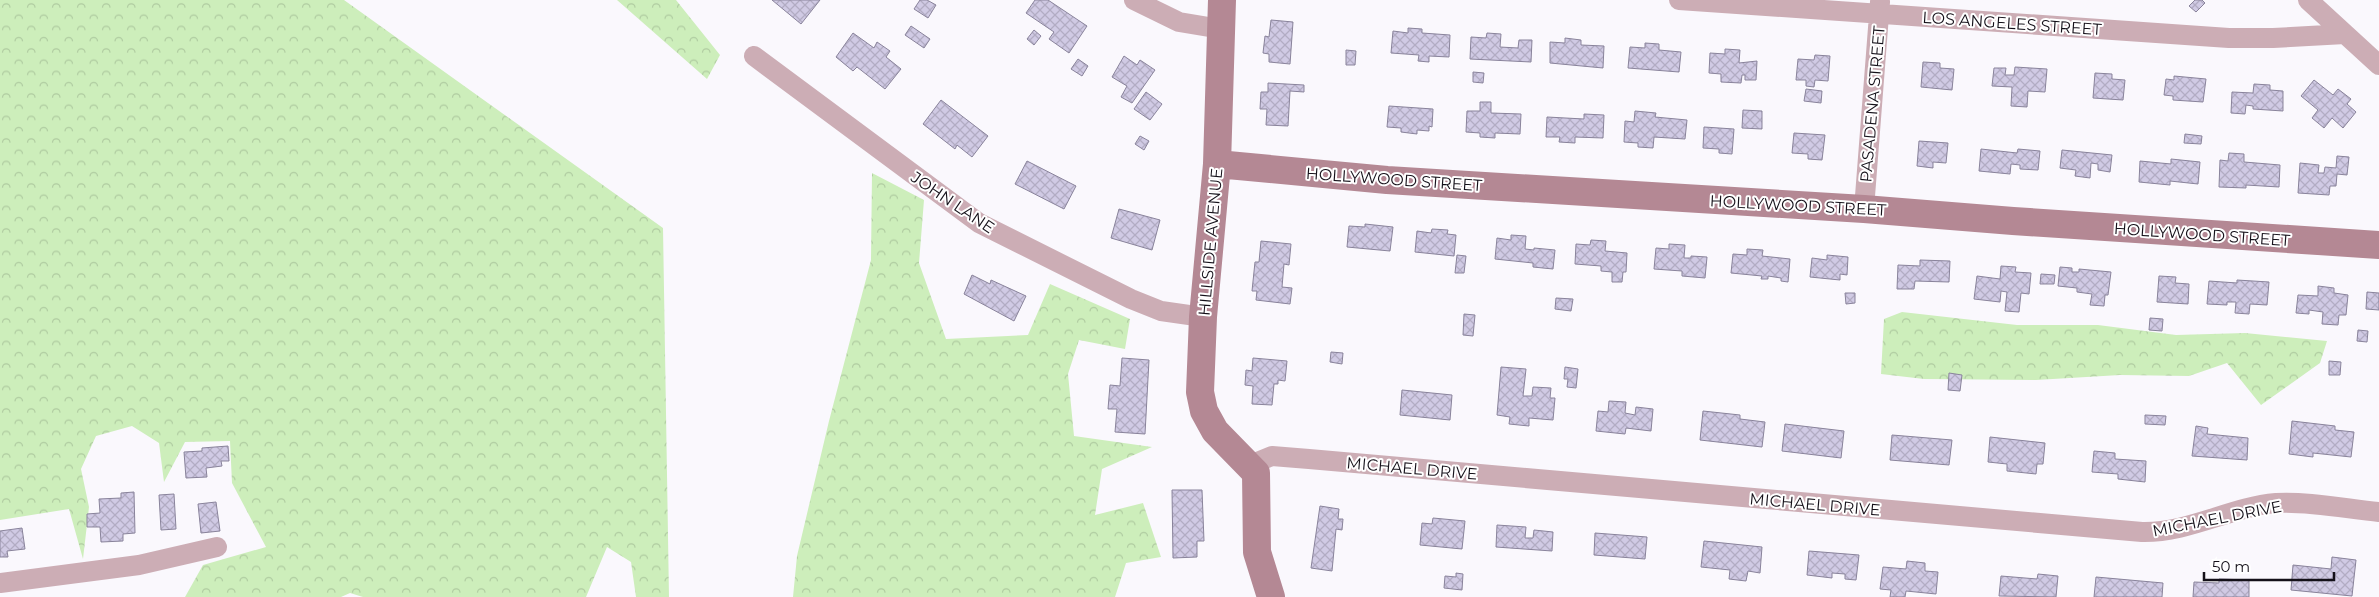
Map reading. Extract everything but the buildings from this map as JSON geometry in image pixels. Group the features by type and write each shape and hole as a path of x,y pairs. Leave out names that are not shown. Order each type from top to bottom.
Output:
{"street":[{"path":"1134,0 1179,22 1220,29"},
{"name":"HILLSIDE AVENUE","path":"1222,0 1216,164 1199,380 1204,411 1215,431 1234,452 1250,465"},
{"name":"LOS ANGELES STREET","path":"1679,0 1880,7 1991,23 2229,38 2273,38 2345,34"},
{"path":"2308,0 2379,65"},
{"name":"PASADENA STREET","path":"1864,209 1880,7"},
{"name":"JOHN LANE","path":"754,56 978,223 1131,299 1162,311 1203,317"},
{"name":"HOLLYWOOD STREET","path":"1216,164 1378,180 1864,209 2379,245"},
{"name":"MICHAEL DRIVE","path":"1250,465 1272,456 2142,532 2161,532 2178,529 2277,503 2379,512"},
{"path":"1250,465 1256,472 1257,479 1256,521 1258,561 1271,597"},
{"path":"0,583 139,565 217,547"}],"green space":[{"path":"0,0 344,0 663,228 669,597 636,597 631,562 607,547 586,597 363,597 350,593 341,597 185,597 203,565 266,547 232,483 230,441 185,442 164,482 159,443 132,426 96,436 81,469 89,507 83,559 69,509 0,520"},
{"path":"617,0 676,0 720,55 707,79"},
{"path":"872,173 924,200 919,263 946,339 1028,335 1050,284 1130,319 1125,349 1079,340 1068,374 1074,436 1152,447 1102,469 1095,515 1143,503 1161,557 1126,563 1115,597 793,597 797,556 829,421 871,260"},
{"path":"1902,312 2017,325 2098,325 2176,335 2245,333 2327,341 2320,363 2261,405 2227,363 2189,376 2120,375 2036,380 1924,379 1881,374 1884,319"}]}
